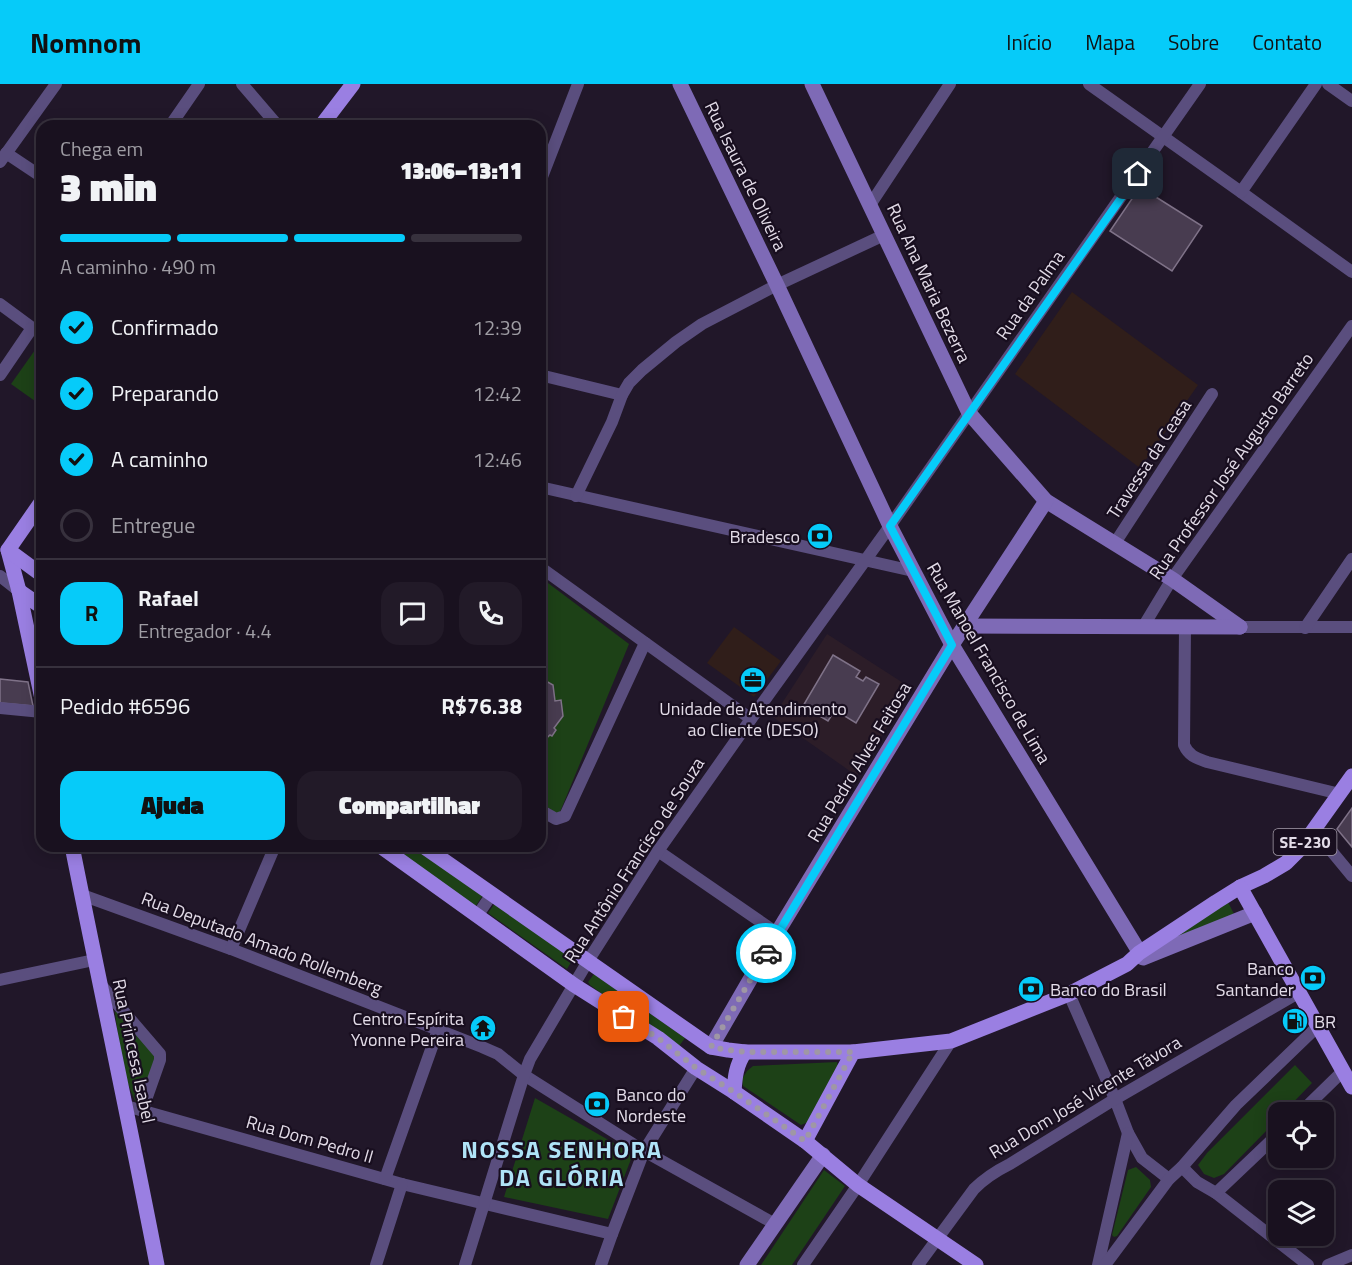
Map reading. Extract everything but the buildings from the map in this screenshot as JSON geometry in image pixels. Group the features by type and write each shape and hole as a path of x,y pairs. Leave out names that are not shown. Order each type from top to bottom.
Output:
{"main road":[{"path":"326,120 353,84"},
{"path":"4,547 36,508"},
{"path":"4,547 36,571"},
{"path":"4,547 19,591 36,671"},
{"path":"19,591 36,603"},
{"name":"SE-230","path":"1240,887 1286,863 1300,849 1352,776"},
{"name":"Rua Princesa Isabel","path":"73,852 157,1265"},
{"path":"388,852 574,985 658,1038 696,1068 805,1141 858,1185 976,1265"},
{"path":"432,852 711,1047 745,1052 853,1052 951,1041 1069,994 1127,964 1240,887 1352,1088"},
{"path":"734,1092 736,1070 745,1052"},
{"path":"805,1141 853,1052"}],"street":[{"path":"36,174 3,157 56,84"},
{"path":"174,120 199,84"},
{"path":"242,84 273,120"},
{"path":"546,167 578,84"},
{"name":"Rua Isaura de Oliveira","path":"680,84 777,285"},
{"name":"Rua Ana Maria Bezerra","path":"812,84 969,413 1046,501 1172,579 1239,627"},
{"path":"870,205 950,84"},
{"path":"1089,84 1352,273"},
{"name":"Rua da Palma","path":"890,526 1200,84"},
{"path":"1241,192 1316,84"},
{"path":"1328,84 1352,101"},
{"path":"576,496 612,422 622,395 629,383 642,370 702,324 777,285 884,235"},
{"name":"Rua Manoel Francisco de Lima","path":"777,285 890,526 952,645 1141,956"},
{"path":"0,304 36,330"},
{"name":"Rua Professor José Augusto Barreto","path":"1143,627 1172,579 1352,326"},
{"path":"0,375 36,332"},
{"path":"546,376 622,395"},
{"name":"Travessa da Ceasa","path":"1116,543 1212,394"},
{"path":"546,488 913,571"},
{"name":"Rua Pedro Alves Feitosa","path":"711,1047 777,933 952,645 1046,501"},
{"name":"Rua Antônio Francisco de Souza","path":"465,1265 530,1059 588,961 658,851 890,526"},
{"path":"1305,628 1352,559"},
{"path":"546,571 751,718"},
{"path":"0,576 19,591"},
{"path":"965,626 1352,627"},
{"path":"1185,627 1184,745 1187,753 1208,762 1340,794"},
{"path":"546,813 556,819 565,816 645,643"},
{"path":"0,708 36,711"},
{"path":"1314,830 1352,876"},
{"path":"658,851 777,933"},
{"path":"231,949 272,852"},
{"path":"477,916 492,894"},
{"name":"Rua Deputado Amado Rollemberg","path":"82,895 231,949 498,1054 524,1075 644,1152 775,1224"},
{"path":"1141,956 1255,913"},
{"path":"0,980 94,960"},
{"path":"101,986 160,1054 160,1060 142,1111"},
{"name":"Rua Dom José Vicente Távora","path":"918,1265 974,1189 984,1179 1298,993"},
{"path":"1069,994 1116,1099 1128,1133 1142,1158 1168,1179"},
{"path":"1105,1265 1168,1179 1182,1167 1236,1105 1318,1026"},
{"path":"385,1179 438,1030"},
{"path":"803,1265 951,1041"},
{"path":"601,1265 644,1152 696,1068"},
{"path":"1311,1102 1343,1071"},
{"name":"Rua Dom Pedro II","path":"126,1106 402,1184 612,1234"},
{"path":"1098,1265 1128,1133"},
{"path":"1216,1193 1268,1144"},
{"path":"747,1265 824,1155"},
{"path":"1182,1167 1197,1182 1216,1193 1308,1265"},
{"path":"376,1265 402,1184"},
{"path":"1328,1265 1352,1255"}],"shaded area":[{"path":"1072,292 1198,385 1140,468 1015,374"},
{"path":"734,627 781,661 754,697 707,663"},
{"path":"827,634 911,688 857,776 773,717"}],"green space":[{"path":"35,350 36,351 36,402 11,384"},
{"path":"546,582 629,644 560,812 556,813 546,806"},
{"path":"398,852 420,852 483,895 475,907"},
{"path":"1228,902 1235,916 1164,943"},
{"path":"495,903 573,959 567,969 488,913"},
{"path":"594,974 685,1038 677,1049 590,985 588,982"},
{"path":"118,1010 156,1056 138,1106 128,1084 122,1060 115,1012"},
{"path":"837,1062 838,1067 811,1121 801,1125 743,1086 742,1079 753,1066"},
{"path":"1295,1065 1312,1083 1294,1102 1268,1102 1268,1129 1224,1174 1214,1178 1204,1174 1198,1165 1207,1153"},
{"path":"535,1098 633,1154 608,1219 504,1197"},
{"path":"1136,1167 1150,1180 1151,1187 1117,1236 1114,1237 1112,1235 1128,1170"},
{"path":"824,1170 845,1186 792,1265 761,1265"}],"way so far":[{"path":"624,1017 658,1038 696,1068 805,1141 853,1052 745,1052 711,1047 766,953"}],"place":[{"name":"Bradesco","path":"820,536"},
{"name":"Unidade de Atendimento ao Cliente (DESO)","path":"753,680"},
{"name":"Banco Santander","path":"1313,978"},
{"name":"Banco do Brasil","path":"1031,989"},
{"name":"BR","path":"1295,1021"},
{"name":"Centro Espírita Yvonne Pereira","path":"483,1028"},
{"name":"Banco do Nordeste","path":"597,1104"}],"district":[{"name":"NOSSA SENHORA DA GLÓRIA","path":"562,1163"}],"route":[{"path":"766,953 952,645 890,526 1138,174"}]}
